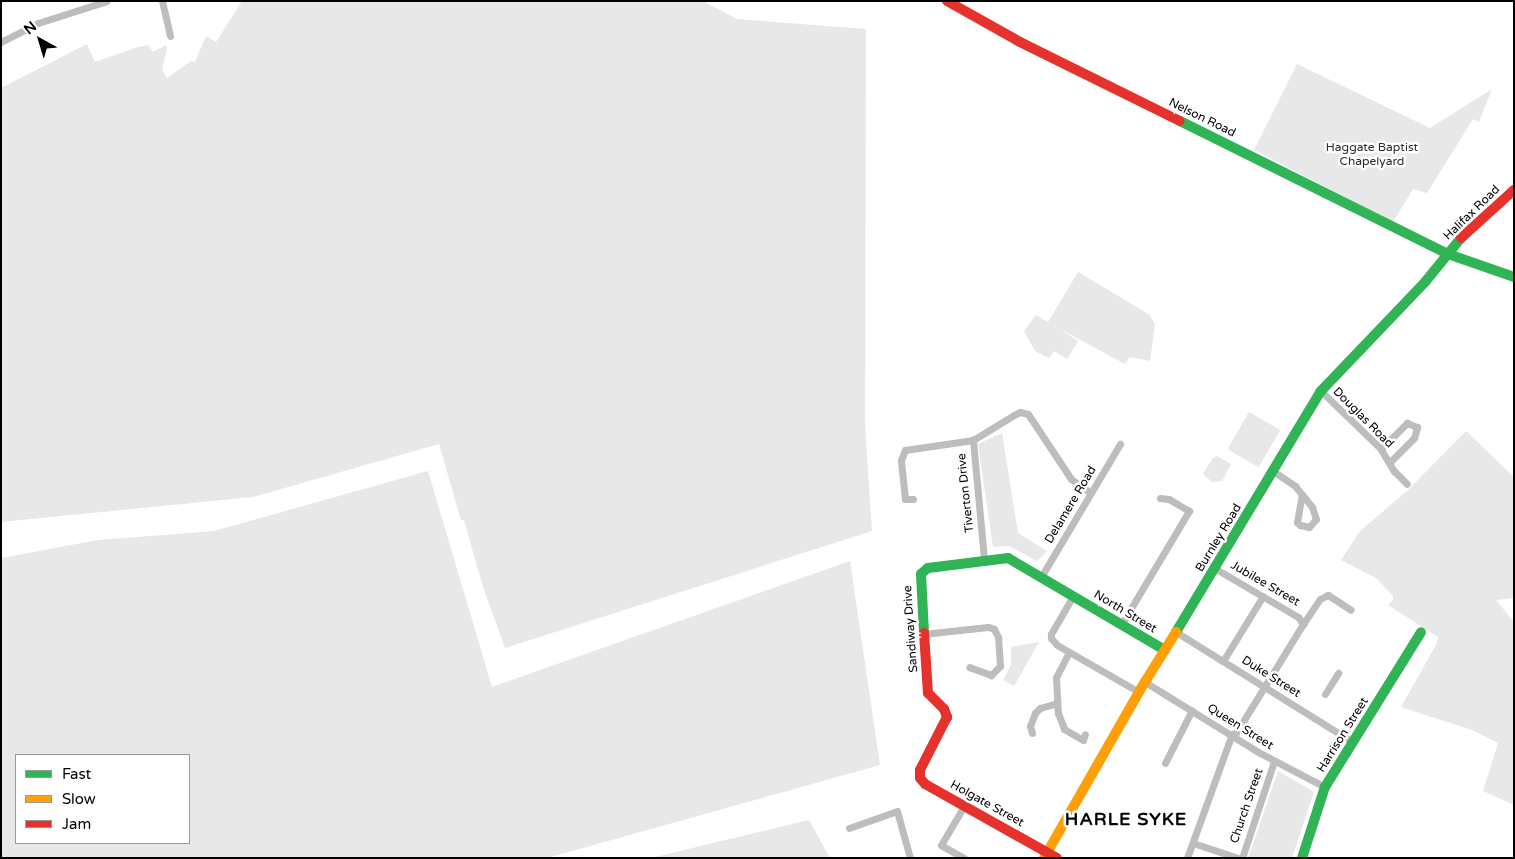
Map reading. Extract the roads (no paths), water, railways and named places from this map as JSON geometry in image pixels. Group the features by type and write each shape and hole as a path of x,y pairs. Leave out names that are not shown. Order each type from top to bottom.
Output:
{"street":[{"path":"1,42 38,23 107,1"},
{"path":"162,1 170,36"},
{"name":"Nelson Road","path":"947,1 1020,42 1448,254 1514,277"},
{"name":"Halifax Road","path":"1448,254 1468,230 1514,190"},
{"name":"Burnley Road","path":"1045,855 1139,692 1216,569 1320,391 1340,368 1425,282 1448,254"},
{"name":"Douglas Road","path":"1320,391 1381,449 1394,471 1407,484"},
{"name":"Tiverton Drive","path":"984,559 973,440 1014,414 1020,412 1028,414 1072,479 1091,493"},
{"path":"1381,449 1407,423 1417,427 1414,438 1390,462"},
{"path":"913,499 901,500 901,460 905,450 973,440"},
{"name":"Delamere Road","path":"1041,576 1120,444"},
{"path":"1273,471 1291,483 1302,494"},
{"path":"1121,625 1189,511 1169,500 1160,498"},
{"name":"Sandiway Drive","path":"919,774 947,717 944,709 928,693 920,578 924,570 984,559 1008,558 1073,596"},
{"name":"Jubilee Street","path":"1216,569 1263,596 1302,622"},
{"path":"1188,858 1233,735 1302,622 1320,599 1328,595 1351,610"},
{"path":"1073,596 1051,635 1054,643 1139,692"},
{"name":"North Street","path":"1073,596 1165,650"},
{"path":"1223,661 1263,596"},
{"path":"924,634 988,627 994,629 998,637 1000,666 991,675 968,667"},
{"name":"Duke Street","path":"1176,632 1353,742"},
{"name":"Harrison Street","path":"1302,858 1325,787 1421,632"},
{"path":"1069,652 1056,677 1058,713 1064,729 1083,739"},
{"path":"1325,694 1338,673"},
{"name":"Queen Street","path":"1146,682 1274,761 1325,787"},
{"path":"1029,730 1035,713 1040,708 1057,703"},
{"path":"1165,763 1192,710"},
{"name":"Church Street","path":"1242,858 1274,761"},
{"name":"Holgate Street","path":"919,774 925,784 1045,855 1057,858"},
{"path":"964,806 941,845 964,858"},
{"path":"850,828 897,811 910,858"},
{"path":"1193,843 1238,858"}],"district":[{"name":"HARLE SYKE","path":"1126,819"}],"park label":[{"name":"Haggate Baptist Chapelyard","path":"1372,155"}]}
